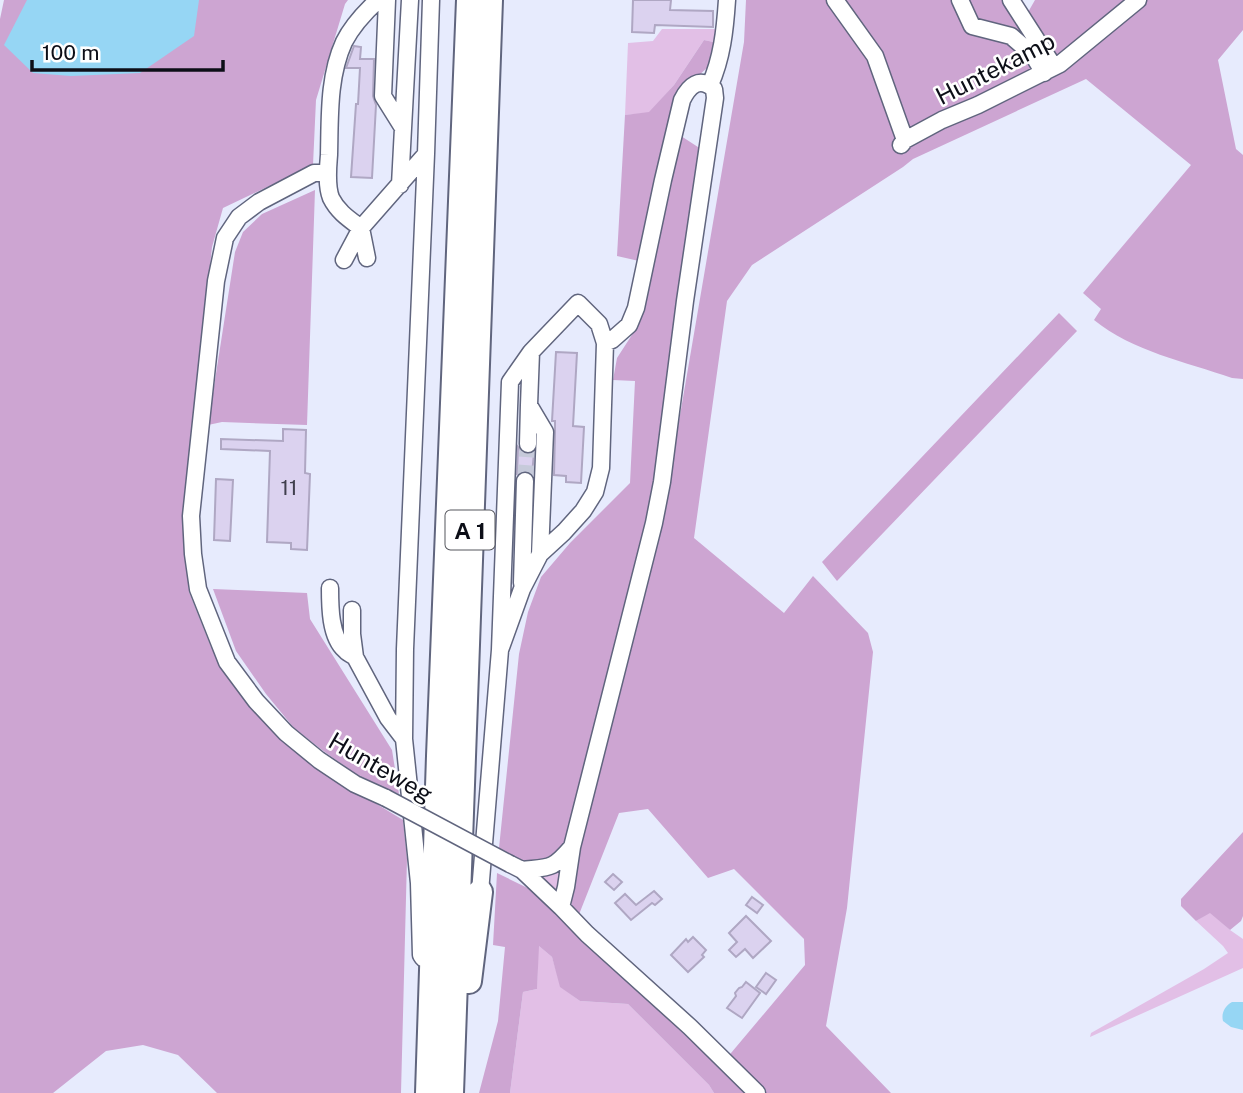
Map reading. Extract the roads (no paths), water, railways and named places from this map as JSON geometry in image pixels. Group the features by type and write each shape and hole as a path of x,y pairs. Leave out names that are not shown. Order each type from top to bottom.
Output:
{"highway":[{"name":"A 1","path":"428,1093 469,0"},
{"name":"A 1","path":"451,1093 490,0"},
{"path":"452,1060 464,1029 480,892"}],"street":[{"path":"367,258 361,228 343,215 330,194 328,173 331,96 344,43 354,26 378,0"},
{"path":"387,0 383,96 403,128"},
{"path":"400,185 410,0"},
{"path":"431,0 404,739 419,883 421,955 432,975"},
{"path":"710,85 717,68 724,35 726,0"},
{"name":"Huntekamp","path":"835,0 875,56 903,142 942,120 1049,70 1081,49 1138,0"},
{"path":"960,0 972,26 1011,36 1049,70"},
{"path":"1010,0 1049,70"},
{"path":"561,907 572,847 662,482 715,98 714,89 710,85 694,85 688,89 682,100 636,308 629,325 606,343"},
{"path":"344,260 361,228 426,154"},
{"name":"Hunteweg","path":"328,173 314,173 259,202 239,217 225,238 216,281 191,516 198,589 227,662 256,701 286,733 319,760 355,785 386,798 516,867 690,1027 757,1093"},
{"path":"480,892 500,650 510,382 531,352 578,303 599,324 606,343 601,468 595,492 583,511 540,554 522,589 500,650"},
{"path":"527,444 531,352"},
{"path":"529,405 545,432 540,554"},
{"path":"522,589 525,481"},
{"path":"330,588 330,611 334,630 343,649 355,657"},
{"path":"352,610 355,657 388,718 404,739"},
{"path":"516,867 553,866 559,863 572,847"}],"water":[{"path":"27,0 199,0 194,36 140,73 71,76 33,73 4,45"},
{"path":"1232,1002 1243,1002 1243,1030 1231,1027 1223,1021 1224,1010"}],"tunnel":[{"path":"525,481 528,444"}]}
